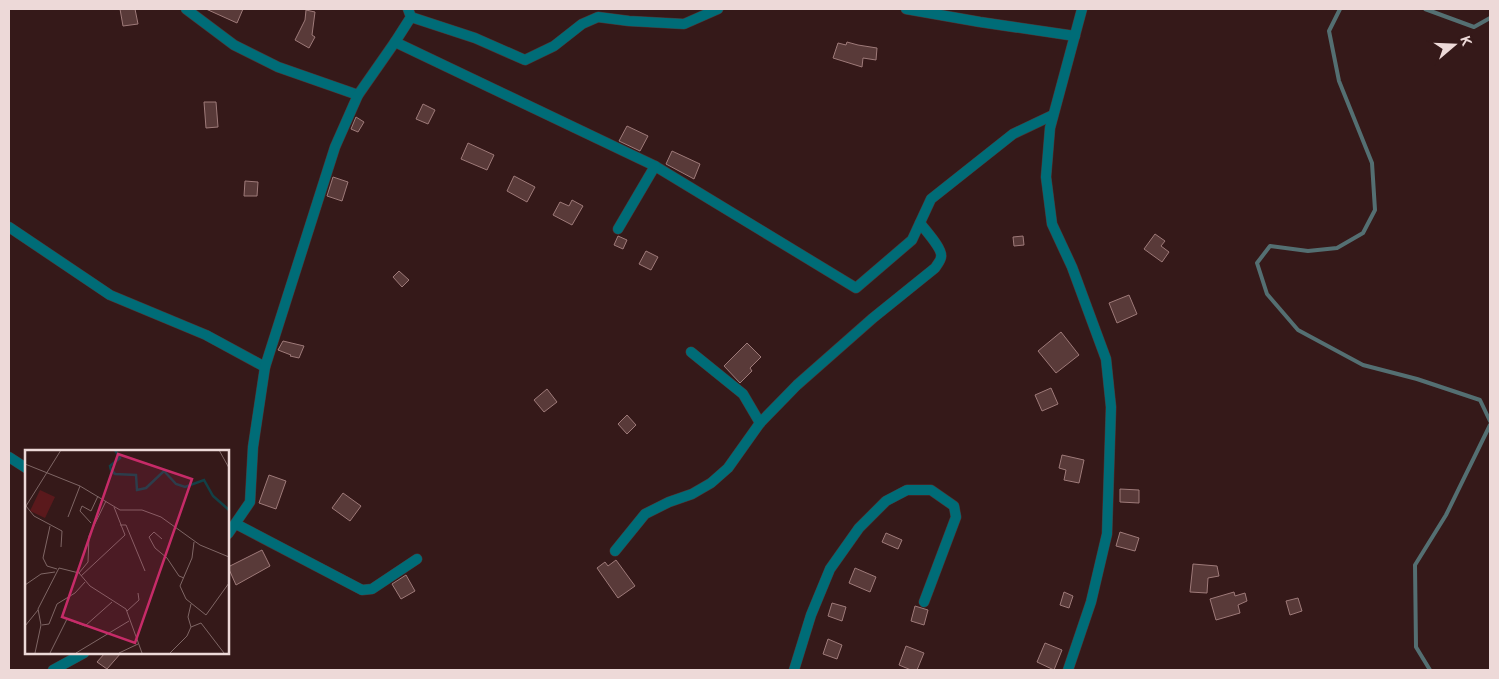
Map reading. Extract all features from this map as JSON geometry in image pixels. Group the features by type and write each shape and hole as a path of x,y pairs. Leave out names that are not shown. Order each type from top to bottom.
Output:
{"street":[{"path":"186,9 234,46 278,67 358,95"},
{"path":"229,533 250,502 253,447 265,367 335,147 358,95 395,42 410,13 525,60 554,46 582,24 598,17 684,24 718,9"},
{"path":"906,9 1075,36"},
{"path":"1068,670 1091,602 1107,534 1111,407 1106,359 1072,267 1052,224 1046,177 1050,128 1082,9"},
{"path":"395,42 655,166 856,288 912,240 931,199 1013,134 1054,115"},
{"path":"618,229 655,166"},
{"path":"616,551 645,514 669,502 692,494 711,483 728,468 760,423 797,385 873,318 936,268 941,257 940,248 920,223"},
{"path":"9,227 110,295 206,335 265,367"},
{"path":"691,352 743,394 760,423"},
{"path":"9,457 25,467"},
{"path":"794,670 811,616 830,569 859,528 886,501 907,490 931,490 954,506 956,517 924,602"},
{"path":"236,524 362,590 372,589 417,559"},
{"path":"53,670 82,654"}],"building":[{"path":"120,9 135,9 138,24 123,26"},
{"path":"206,9 243,9 237,23"},
{"path":"306,10 315,12 312,35 315,37 309,48 295,40 305,20"},
{"path":"847,42 877,48 876,60 863,58 862,67 833,58 838,43 846,45"},
{"path":"204,102 216,102 218,127 206,128"},
{"path":"423,104 435,110 428,124 416,119"},
{"path":"356,117 364,122 358,132 351,129"},
{"path":"627,126 648,136 640,151 619,141"},
{"path":"468,143 494,155 487,170 461,159"},
{"path":"672,151 700,164 694,179 666,164"},
{"path":"514,176 535,187 527,202 507,191"},
{"path":"333,177 348,182 342,201 327,196"},
{"path":"245,181 258,182 257,196 244,196"},
{"path":"572,200 583,206 572,225 553,215 560,202 569,206"},
{"path":"1155,234 1165,241 1161,246 1169,252 1162,262 1144,249"},
{"path":"618,236 627,240 623,249 614,245"},
{"path":"1023,236 1024,245 1014,246 1013,237"},
{"path":"646,251 658,257 651,270 639,264"},
{"path":"399,271 409,280 402,287 393,277"},
{"path":"1129,295 1137,314 1117,323 1109,303"},
{"path":"1061,332 1079,355 1056,373 1038,351"},
{"path":"283,341 304,346 299,358 278,350"},
{"path":"747,343 761,357 750,368 752,371 740,383 724,366"},
{"path":"1051,388 1058,404 1042,411 1035,395"},
{"path":"547,389 557,402 544,412 534,400"},
{"path":"627,415 636,425 627,434 618,424"},
{"path":"1062,455 1084,460 1079,483 1064,480 1066,470 1059,468"},
{"path":"269,475 286,481 276,509 259,503"},
{"path":"1120,489 1139,490 1139,503 1120,502"},
{"path":"343,493 361,506 350,521 332,508"},
{"path":"1120,532 1139,538 1135,551 1116,546"},
{"path":"886,533 902,540 898,549 882,542"},
{"path":"262,550 270,566 236,585 229,566"},
{"path":"616,560 635,586 618,598 597,568 605,562 608,566"},
{"path":"1193,564 1217,566 1219,576 1208,578 1207,593 1190,592"},
{"path":"855,568 876,577 870,592 849,583"},
{"path":"406,575 415,591 401,599 392,584"},
{"path":"1064,592 1073,596 1069,608 1060,605"},
{"path":"1234,592 1235,596 1245,593 1247,601 1238,605 1240,613 1216,620 1210,599"},
{"path":"1298,598 1302,611 1290,615 1286,601"},
{"path":"832,603 846,607 842,621 828,616"},
{"path":"915,606 928,610 924,625 911,621"},
{"path":"828,639 842,645 837,659 823,654"},
{"path":"1045,643 1062,650 1054,670 1037,662"},
{"path":"906,646 924,653 917,670 911,670 899,665"},
{"path":"104,654 120,654 107,669 97,662"}],"waterway":[{"path":"1340,9 1329,31 1339,81 1372,163 1375,210 1363,233 1337,248 1308,251 1270,246 1257,263 1267,294 1298,330 1363,365 1417,379 1480,400 1490,421"},
{"path":"1425,9 1474,27 1490,18"},
{"path":"1430,670 1416,647 1415,565 1446,515 1490,425"}]}
